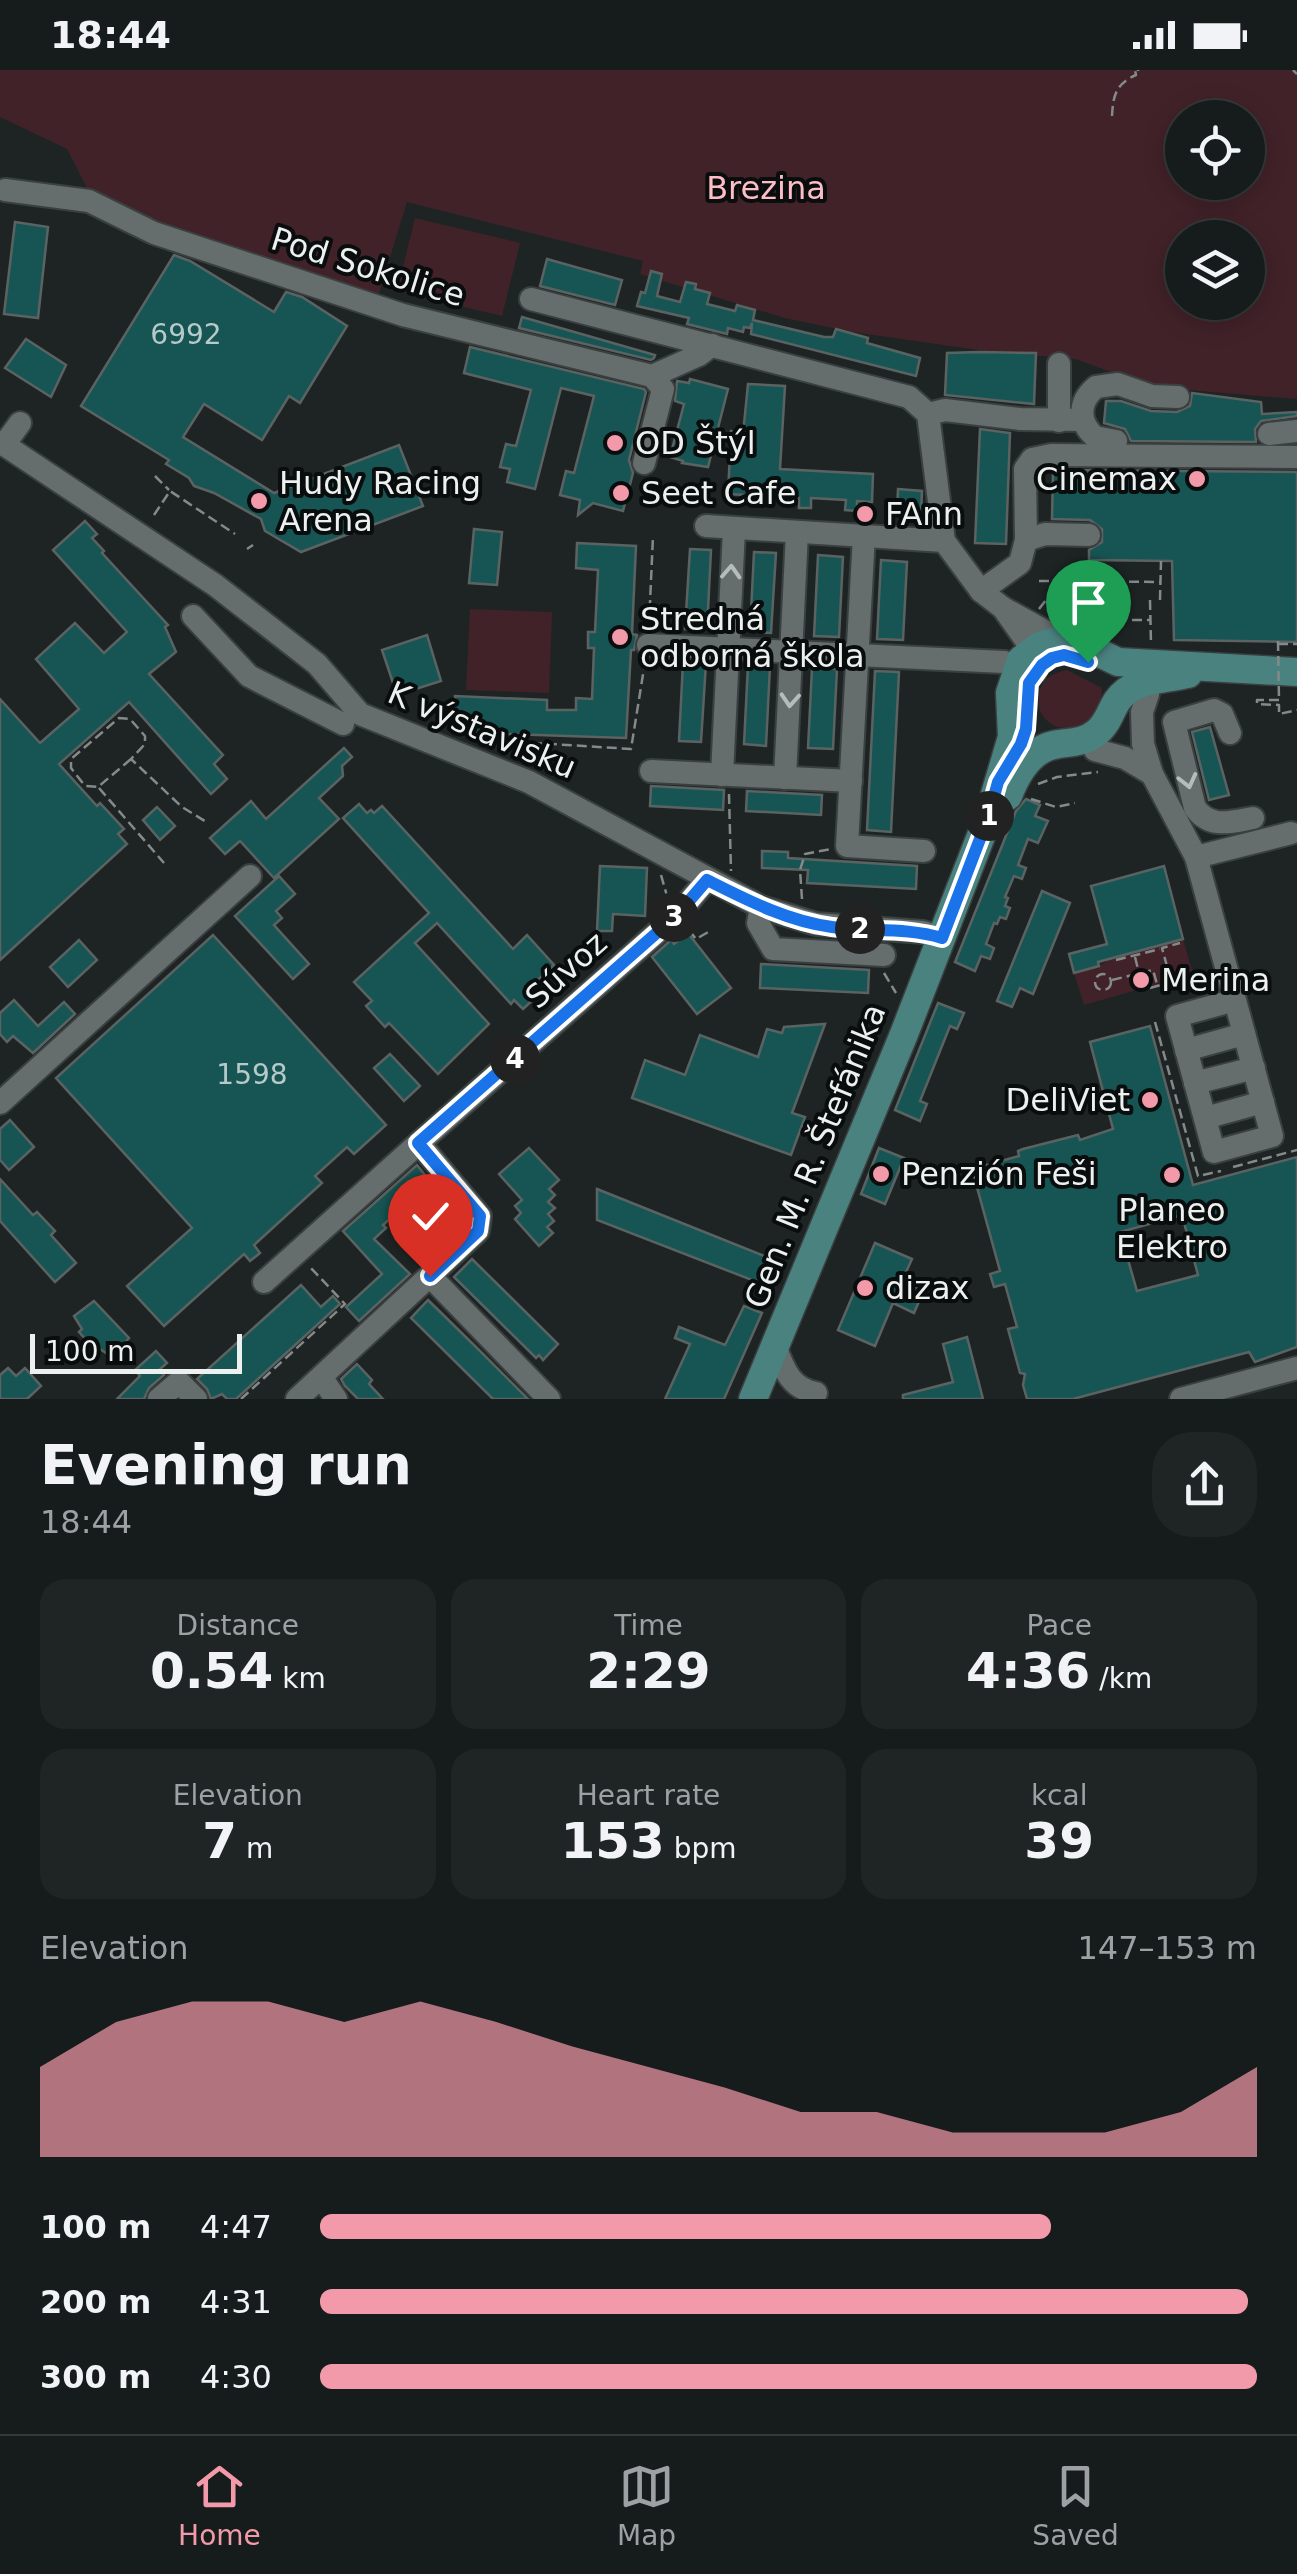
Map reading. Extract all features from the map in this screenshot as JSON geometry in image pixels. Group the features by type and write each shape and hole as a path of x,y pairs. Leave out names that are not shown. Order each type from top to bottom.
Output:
{"main road":[{"path":"1009,791 1010,693 1022,655 1060,630 1078,643 1118,699 1132,709 1178,671"},
{"path":"1022,655 1077,657 1102,673 1118,699 1111,742 1102,760"},
{"path":"1009,791 1027,708 1029,683 1022,655"},
{"path":"1009,791 1026,762 1048,746 1096,734 1118,699 1178,671 1211,668 1297,672"},
{"path":"1027,708 1039,730 1102,760"},
{"path":"1009,791 1043,761 1056,755 1102,760"},
{"name":"Gen. M. R. Štefánika","path":"753,1399 988,818 1009,791"}],"street":[{"name":"Pod Sokolice","path":"5,190 90,200 154,233 403,315 652,376"},
{"path":"531,299 909,397 928,414 944,541 981,591 1003,608 1060,630"},
{"path":"644,463 663,389 652,376 712,345"},
{"path":"1059,364 1070,420"},
{"path":"1070,420 1085,398 1102,384 1118,384 1152,396 1178,397"},
{"path":"928,414 945,410 1070,420 1095,437 1116,441"},
{"path":"2,443 20,423"},
{"path":"1269,434 1297,431"},
{"name":"K výstavisku","path":"2,443 124,522 266,623 317,664 360,714 529,782 742,900 816,924 923,932 942,938"},
{"path":"981,591 1020,563 1026,540 1024,470 1032,459 1051,455 1297,457"},
{"path":"706,526 944,541"},
{"path":"725,775 734,530"},
{"path":"785,778 797,532"},
{"path":"1026,540 1045,534 1089,536"},
{"path":"864,536 847,846 924,851"},
{"path":"648,645 857,655 1022,655 1003,608"},
{"path":"193,616 249,676 344,724"},
{"path":"1118,699 1196,857 1254,1068 1272,1136 1214,1152 1177,1016 1235,1000"},
{"path":"1230,734 1222,714 1214,710 1200,704 1178,710 1174,722 1200,816 1219,823 1253,818"},
{"path":"1102,760 1125,758 1152,774"},
{"path":"651,771 850,782"},
{"path":"1196,857 1291,833"},
{"path":"0,1103 250,876"},
{"name":"Súvoz","path":"264,1282 677,915 707,880"},
{"path":"742,900 773,949 880,958"},
{"path":"1186,1050 1244,1034"},
{"path":"1195,1083 1254,1068"},
{"path":"1205,1118 1263,1102"},
{"path":"298,1399 478,1231 480,1216 418,1143"},
{"path":"430,1276 549,1399"},
{"path":"774,1346 799,1394"},
{"path":"1181,1399 1297,1368"},
{"path":"159,1399 175,1372 196,1399"},
{"path":"321,1377 336,1399"}],"path":[{"path":"1112,116 1116,91 1137,70"},
{"path":"1293,70 1297,74"},
{"path":"155,476 170,491 235,534"},
{"path":"154,515 170,491"},
{"path":"464,738 631,749 648,645 654,536"},
{"path":"248,550 253,545"},
{"path":"1160,600 1161,561"},
{"path":"1039,581 1160,582"},
{"path":"1038,610 1050,595"},
{"path":"1150,600 1150,646"},
{"path":"1060,630 1150,620"},
{"path":"1297,644 1278,643 1280,700 1258,700 1257,704 1279,705 1280,714 1297,710"},
{"path":"98,787 145,744 145,736 130,720 120,718 71,759 72,768 85,786 98,787 164,863"},
{"path":"131,759 182,807 208,824"},
{"path":"1035,784 1102,760"},
{"path":"725,775 742,900"},
{"path":"1009,791 1056,808 1074,802"},
{"path":"802,901 800,870 805,854 847,846"},
{"path":"661,868 672,907"},
{"path":"682,921 696,939 710,930"},
{"path":"1116,960 1180,943"},
{"path":"1162,948 1171,982"},
{"path":"1134,956 1139,973"},
{"path":"880,958 896,993"},
{"path":"1150,988 1211,969"},
{"path":"1112,980 1153,970 1157,986"},
{"path":"241,1399 345,1304 297,1254"}],"green space":[{"name":"Brezina","path":"0,70 1297,70 1297,399 1151,387 1076,359 992,352 785,318 640,274 643,261 407,202 376,303 154,233 87,188 67,149 0,117"},
{"path":"415,218 520,243 502,316 397,291"},
{"path":"470,609 552,612 549,693 466,690"},
{"path":"1067,670 1102,688 1099,706 1091,718 1068,728 1046,720 1039,694 1049,678"},
{"path":"1183,939 1193,974 1084,1005 1074,973"}],"building":[{"path":"15,222 48,227 38,318 4,314"},
{"path":"174,255 274,312 286,292 302,297 347,326 300,403 289,396 262,440 204,404 183,437 274,493 399,445 423,506 301,552 265,531 261,519 194,486 189,478 166,464 169,460 81,406"},
{"path":"547,259 622,280 615,305 540,286"},
{"path":"651,271 662,274 657,296 680,302 686,282 696,284 695,289 710,293 707,304 735,311 737,305 755,310 753,320 824,337 833,337 836,329 868,338 867,343 920,358 916,376 751,334 752,323 743,332 728,328 727,334 687,324 689,318 637,306"},
{"path":"522,317 655,355 651,360 519,328"},
{"path":"26,339 66,365 51,397 5,368"},
{"path":"470,347 644,389 629,460 633,473 623,511 593,503 578,515 580,500 560,495 566,471 574,473 594,396 561,388 535,489 507,482 510,469 500,467 506,444 516,446 531,390 464,373"},
{"path":"947,353 1036,353 1034,404 945,395"},
{"path":"690,379 728,389 708,467 670,457 684,404 675,401 677,381 689,383"},
{"path":"748,384 785,386 780,469 873,474 872,502 857,501 857,511 845,510 846,500 811,498 811,508 799,508 799,498 728,494 731,431 743,434"},
{"path":"1192,393 1261,402 1262,414 1297,412 1297,416 1261,421 1255,429 1256,442 1131,441 1125,429 1104,423 1106,401 1177,412 1190,406"},
{"path":"980,429 1010,433 1006,544 975,543"},
{"path":"1053,470 1297,472 1297,642 1174,640 1172,561 1089,560 1089,550 1102,542 1102,529 1090,520 1052,519"},
{"path":"898,489 922,491 921,514 897,513"},
{"path":"85,521 97,534 92,538 102,553 168,625 165,627 176,652 149,674 223,755 214,764 227,779 211,794 129,702 59,764 124,829 118,834 127,844 0,960 0,699 40,743 79,709 36,659 75,623 104,653 127,632 53,550"},
{"path":"474,529 502,532 497,585 469,583"},
{"path":"577,543 636,546 632,634 637,635 631,650 626,738 506,734 505,740 493,739 494,734 454,732 455,696 547,700 547,710 576,710 576,698 592,699 594,648 588,648 588,632 595,632 598,570 576,568"},
{"path":"690,549 711,550 707,630 685,629"},
{"path":"754,552 776,553 771,633 750,632"},
{"path":"818,555 843,557 839,637 814,636"},
{"path":"881,560 907,562 903,640 877,639"},
{"path":"427,635 441,681 397,695 382,650"},
{"path":"683,662 706,663 701,742 679,741"},
{"path":"748,665 770,666 766,746 744,744"},
{"path":"812,668 837,669 833,749 808,748"},
{"path":"875,671 899,672 891,832 867,830"},
{"path":"1210,727 1229,795 1209,800 1192,732"},
{"path":"344,748 352,757 342,766 343,776 319,798 339,819 274,878 240,841 225,854 210,838 251,801 266,819"},
{"path":"651,786 724,790 723,810 650,806"},
{"path":"747,791 822,795 821,815 746,811"},
{"path":"1026,799 1040,805 1035,816 1048,821 1038,843 1028,839 1018,865 1026,868 1022,879 1014,876 1005,897 1005,906 1010,908 1006,919 1000,917 994,923 986,944 994,948 990,959 981,956 975,971 955,962 1016,811"},
{"path":"359,804 367,813 382,806 513,949 527,935 554,965 527,990 535,998 523,1009 514,1000 511,1004 437,923 415,943 489,1024 438,1074 389,1023 385,1027 366,1006 372,1001 354,982 429,913 343,818"},
{"path":"157,807 175,826 160,840 143,820"},
{"path":"762,851 788,852 788,858 917,866 916,889 807,883 808,870 762,868"},
{"path":"600,866 647,868 645,916 613,914 612,931 597,931"},
{"path":"1164,866 1183,939 1098,962 1099,966 1074,973 1069,954 1107,944 1091,886"},
{"path":"279,876 295,894 276,911 282,918 274,925 309,964 293,979 235,916"},
{"path":"1042,891 1070,903 1033,994 1020,988 1012,1007 997,1001"},
{"path":"688,933 731,988 697,1014 652,957 671,940 674,944"},
{"path":"213,935 386,1125 354,1154 347,1147 315,1176 322,1183 254,1245 260,1253 250,1261 244,1254 164,1326 127,1286 192,1228 56,1078"},
{"path":"79,940 97,960 68,987 50,967"},
{"path":"761,964 869,970 868,993 760,988"},
{"path":"14,1000 38,1026 64,1002 75,1014 33,1053 13,1036 7,1042 0,1034 0,1013"},
{"path":"938,1003 964,1013 957,1029 950,1026 920,1101 927,1104 920,1121 895,1110"},
{"path":"825,1024 792,1113 805,1117 791,1155 632,1098 645,1060 685,1075 700,1035 758,1057 767,1029 782,1033 784,1027"},
{"path":"1150,1026 1193,1185 1297,1157 1297,1347 1255,1362 1249,1352 1073,1399 1027,1399 1025,1374 1020,1373 1008,1329 1017,1327 1005,1284 994,1287 990,1274 1000,1271 972,1169 1019,1156 1018,1151 1023,1149 1078,1135 1080,1140 1113,1129 1090,1042","holes":["1182,1215 1198,1275 1137,1291 1120,1232"]},
{"path":"390,1054 420,1086 404,1101 374,1068"},
{"path":"10,1120 34,1147 9,1170 0,1160 0,1129"},
{"path":"529,1148 559,1180 549,1189 555,1195 548,1202 555,1208 548,1214 554,1221 547,1227 553,1233 539,1246 515,1219 521,1213 515,1206 522,1200 499,1174"},
{"path":"879,1148 904,1158 885,1204 861,1194"},
{"path":"417,1165 464,1224 449,1238 412,1198 374,1239 410,1274 359,1321 346,1307 382,1274 343,1231"},
{"path":"0,1179 33,1215 37,1212 55,1231 51,1235 76,1263 55,1282 0,1221"},
{"path":"597,1189 767,1257 757,1282 597,1220"},
{"path":"875,1243 912,1259 902,1281 924,1290 914,1313 893,1303 875,1346 838,1330"},
{"path":"472,1259 558,1344 543,1360 539,1355 536,1358 454,1277"},
{"path":"301,1285 321,1307 333,1296 340,1304 236,1399 227,1399 222,1394 211,1399 197,1379"},
{"path":"428,1300 528,1399 493,1399 411,1318"},
{"path":"94,1301 129,1338 112,1357 100,1349 97,1352 79,1332 82,1329 74,1316"},
{"path":"744,1306 762,1313 724,1399 665,1399 690,1344 675,1338 679,1327 725,1345"},
{"path":"967,1337 983,1399 903,1399 903,1395 953,1382 943,1344"},
{"path":"156,1351 167,1363 159,1370 164,1375 149,1388 144,1399 117,1399 140,1376 135,1370"},
{"path":"357,1364 383,1399 358,1399 345,1386 341,1379"},
{"path":"8,1368 16,1376 25,1368 41,1386 27,1399 0,1399 0,1375"}],"place":[{"name":"OD Štýl","path":"615,443"},
{"name":"Cinemax","path":"1197,479"},
{"name":"Seet Cafe","path":"621,493"},
{"name":"Hudy Racing Arena","path":"259,501"},
{"name":"FAnn","path":"865,514"},
{"name":"Stredná odborná škola","path":"620,637"},
{"name":"Merina","path":"1141,980"},
{"name":"DeliViet","path":"1150,1100"},
{"name":"Penzión Feši","path":"881,1174"},
{"name":"Planeo Elektro","path":"1172,1175"},
{"name":"dizax","path":"865,1288"}],"route":[{"path":"430,1276 478,1231 480,1216 418,1143 677,915 707,880 761,907 799,920 834,928 923,932 942,938 998,782 1021,744 1026,729 1029,683 1035,672 1052,658 1064,655 1088,662"}]}
